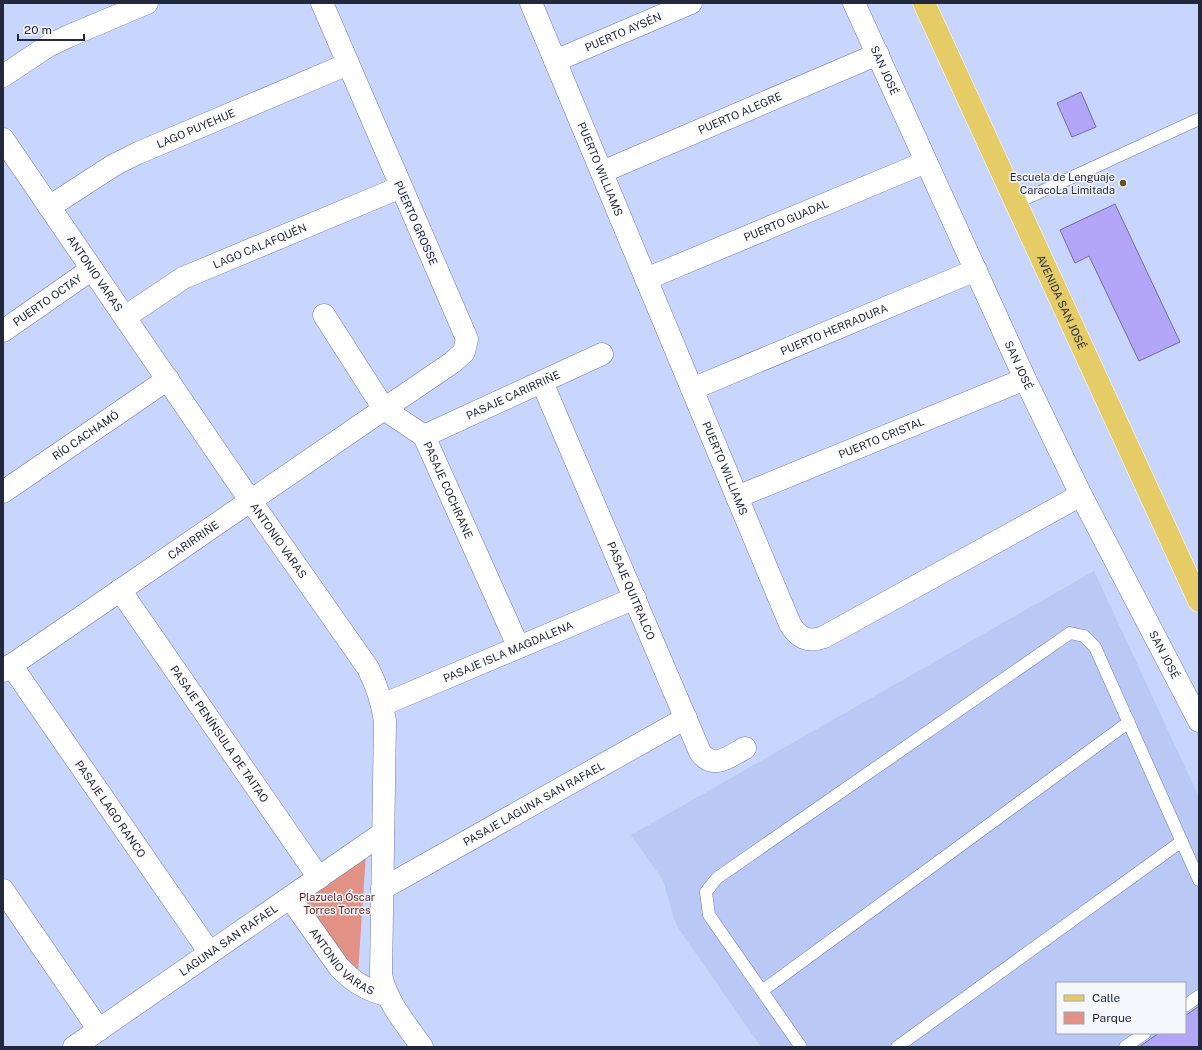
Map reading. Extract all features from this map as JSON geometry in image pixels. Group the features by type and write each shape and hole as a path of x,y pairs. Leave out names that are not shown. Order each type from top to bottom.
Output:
{"main road":[{"name":"AVENIDA SAN JOSÉ","path":"924,3 1199,601"}],"street":[{"path":"3,76 27,59 55,43 147,3"},
{"name":"PUERTO GROSSE","path":"322,3 467,339 464,352 453,362 384,409"},
{"name":"PUERTO WILLIAMS","path":"531,3 790,624 798,635 804,639 810,640 817,640 824,637 1080,495"},
{"name":"PUERTO AYSÉN","path":"555,61 691,3"},
{"name":"SAN JOSÉ","path":"854,3 1080,495 1199,721"},
{"name":"PUERTO ALEGRE","path":"602,172 878,54"},
{"name":"LAGO PUYEHUE","path":"49,207 114,165 138,153 348,64"},
{"name":"ANTONIO VARAS","path":"3,139 368,668 377,686 385,721 381,975 387,995 392,1005 422,1047"},
{"name":"PUERTO GUADAL","path":"646,279 926,162"},
{"name":"LAGO CALAFQUÉN","path":"125,317 184,278 401,187"},
{"name":"PUERTO OCTAY","path":"3,331 92,269"},
{"name":"PUERTO HERRADURA","path":"692,389 976,270"},
{"name":"PASAJE COCHRANE","path":"324,315 384,409 424,436 518,646"},
{"name":"PASAJE CARIRRIÑE","path":"424,436 602,354"},
{"name":"RÍO CACHAMÓ","path":"3,492 168,379"},
{"name":"PUERTO CRISTAL","path":"737,497 1026,379"},
{"name":"PASAJE QUITRALCO","path":"542,382 700,752 704,757 715,762 745,748"},
{"name":"CARIRRIÑE","path":"7,668 384,409"},
{"name":"PASAJE PENÍNSULA DE TAITAO","path":"120,590 319,878"},
{"name":"PASAJE ISLA MAGDALENA","path":"382,705 634,598"},
{"name":"PASAJE LAGO RANCO","path":"7,668 210,953"},
{"name":"PASAJE LAGUNA SAN RAFAEL","path":"382,889 686,718"},
{"name":"LAGUNA SAN RAFAEL","path":"74,1047 383,833"},
{"path":"3,890 99,1030"},
{"name":"ANTONIO VARAS","path":"290,898 347,976 366,988 387,995"}],"lane":[{"path":"1016,203 1199,119"},
{"path":"801,1047 709,915 706,892 717,878 1070,633 1084,636 1095,647 1199,880"},
{"path":"762,991 1129,722"},
{"path":"897,1047 1182,841"},
{"path":"1186,1005 1199,996"},
{"path":"1125,1047 1144,1034"}],"shaded area":[{"path":"1094,571 1199,797 1199,1047 761,1047 679,929 674,919 663,880 631,835"}],"green space":[{"name":"Plazuela Óscar Torres Torres","path":"366,853 358,973 299,897"}],"building":[{"path":"1081,92 1096,127 1072,137 1057,103"},
{"path":"1115,204 1180,342 1139,361 1089,256 1075,263 1060,230"},
{"path":"1199,1006 1199,1047 1139,1047 1158,1034 1186,1034 1186,1015"}],"place":[{"name":"Escuela de Lenguaje CaracoLa Limitada","path":"1123,183"}]}
